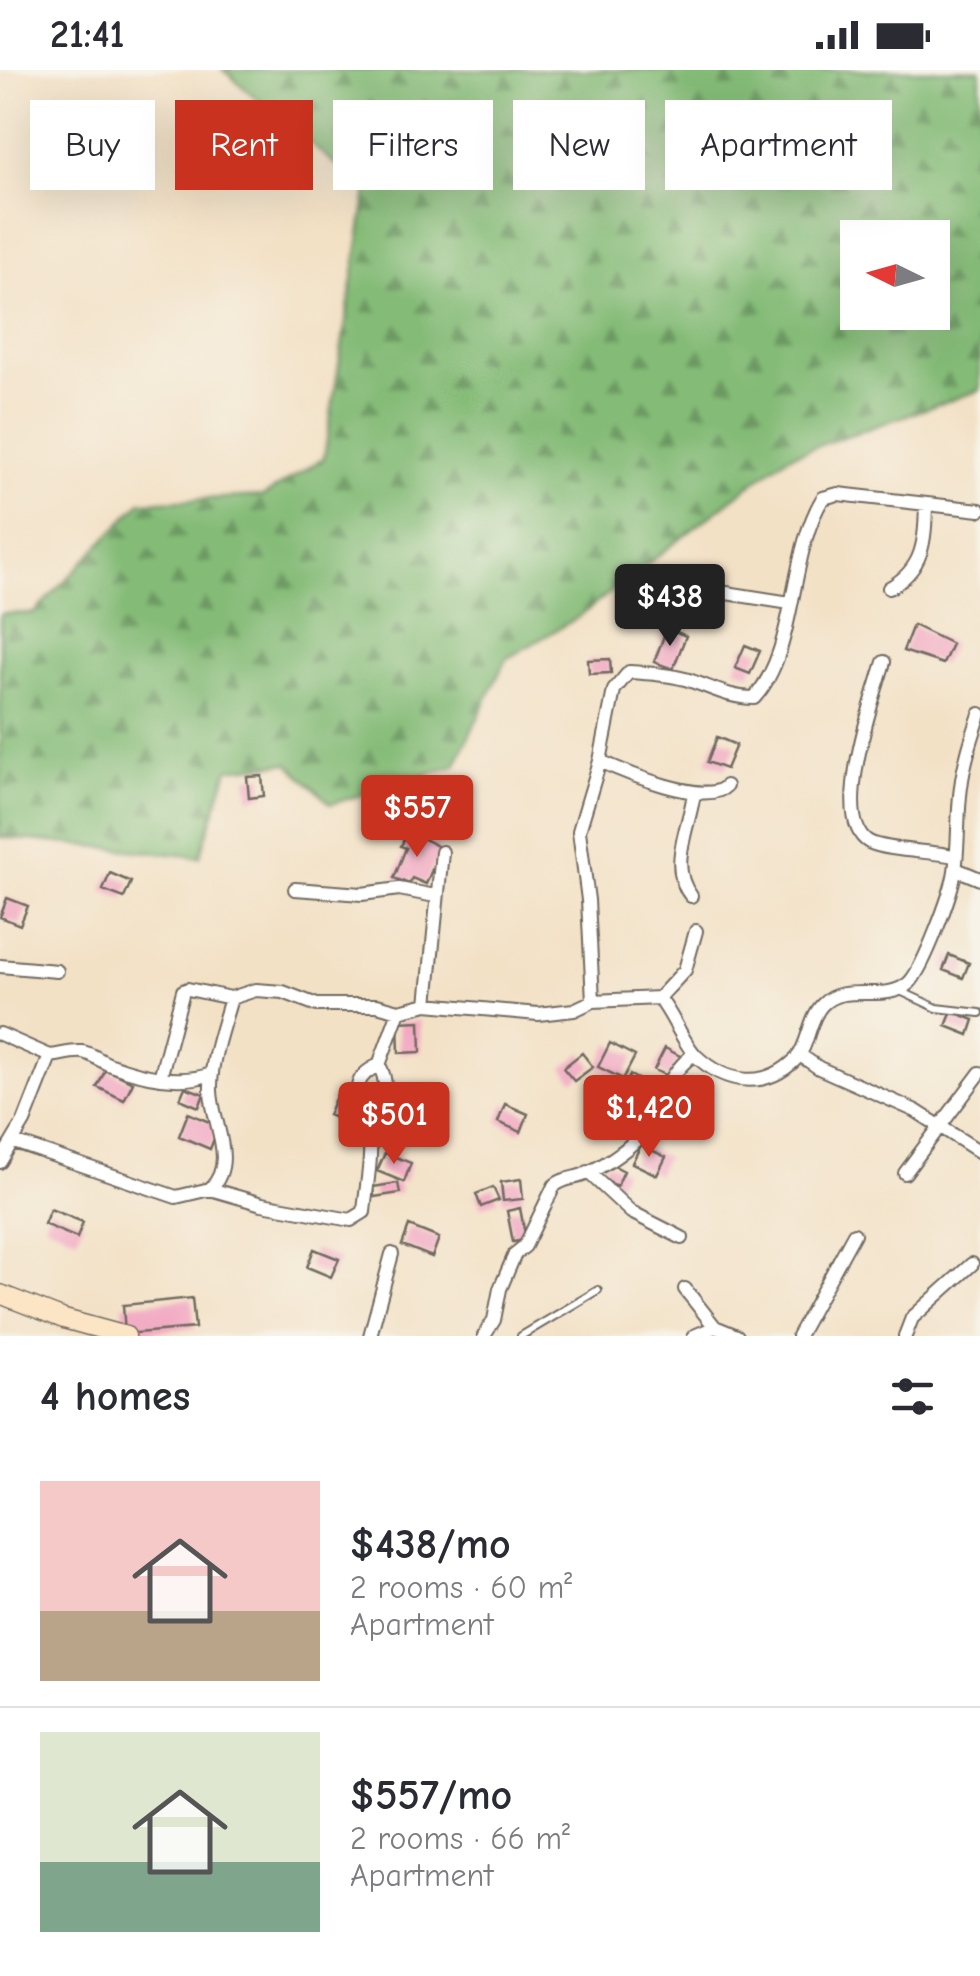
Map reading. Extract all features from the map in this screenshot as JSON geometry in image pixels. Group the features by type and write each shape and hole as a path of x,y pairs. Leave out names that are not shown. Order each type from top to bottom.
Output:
{"street":[{"path":"593,1001 580,830 600,761 614,690 629,672 688,680 735,698 754,698 765,686 775,661 809,520 823,498 838,494 980,510"},
{"path":"889,588 907,578 917,565 926,504"},
{"path":"694,577 720,592 790,603"},
{"path":"884,662 853,772 854,814 862,836 872,844 955,862 980,878"},
{"path":"660,998 674,1015 694,1054 726,1077 752,1082 765,1080 800,1055 810,1026 822,1005 832,998 898,990 910,982 928,949 955,862 961,784 980,714"},
{"path":"600,761 643,780 656,780 694,793 716,794 726,786"},
{"path":"691,896 681,884 680,860 694,793"},
{"path":"426,1004 442,852"},
{"path":"295,889 362,894 399,889 435,896"},
{"path":"160,1078 184,991 188,989 231,998 256,990 283,992 317,1006 377,1005 399,1011 426,1004 538,1014 574,1010 593,1001 660,998 685,970 696,932"},
{"path":"0,966 57,970"},
{"path":"210,1190 217,1182 223,1136 211,1093 212,1074 231,998"},
{"path":"370,1132 360,1108 360,1079 380,1065 399,1011"},
{"path":"0,1034 50,1056 82,1052 110,1065 160,1078 196,1080 212,1074"},
{"path":"484,1336 494,1320 500,1289 516,1254 526,1246 554,1186 558,1181 588,1172 638,1138 659,1111 668,1079 694,1054"},
{"path":"800,1055 819,1068 916,1111 980,1152"},
{"path":"0,1162 14,1142 50,1056"},
{"path":"14,1142 176,1197 210,1190 351,1220 364,1212 370,1132 385,1098 384,1071 380,1065"},
{"path":"906,1172 980,1073"},
{"path":"588,1172 631,1212 682,1238"},
{"path":"798,1336 854,1234"},
{"path":"370,1336 392,1254"},
{"path":"906,1336 912,1318 972,1264"},
{"path":"685,1289 715,1326 738,1336"},
{"path":"0,1294 64,1319 126,1336"},
{"path":"694,1336 715,1326"}],"lane":[{"path":"898,990 938,1008 980,1013"},
{"path":"521,1336 598,1290"}],"green space":[{"path":"223,70 980,70 980,390 788,456 577,618 506,659 455,766 331,804 288,763 228,769 200,857 0,837 0,614 34,613 141,502 264,496 324,458 366,190 493,190 493,100 333,100 333,162 313,146 313,100 259,100"}],"building":[{"path":"913,625 952,644 943,664 903,651"},
{"path":"667,628 686,636 673,669 654,662"},
{"path":"745,645 760,651 750,674 735,668"},
{"path":"610,659 611,673 589,674 588,660"},
{"path":"717,737 736,745 726,769 707,762"},
{"path":"262,776 264,796 249,798 247,777"},
{"path":"412,833 441,848 426,884 412,878 409,884 394,878 406,848 401,846 406,835 410,837"},
{"path":"110,873 131,882 124,898 103,890"},
{"path":"7,898 28,906 20,925 0,917"},
{"path":"949,955 969,963 963,978 943,970"},
{"path":"952,1011 974,1020 969,1035 946,1026"},
{"path":"420,1021 421,1052 399,1053 398,1022"},
{"path":"610,1043 635,1056 623,1079 598,1067"},
{"path":"665,1048 680,1056 670,1077 654,1070"},
{"path":"582,1053 593,1067 574,1081 563,1068"},
{"path":"106,1069 133,1082 124,1100 97,1087"},
{"path":"630,1075 660,1091 648,1116 618,1100"},
{"path":"185,1087 204,1094 199,1107 180,1099"},
{"path":"336,1096 357,1104 349,1124 328,1115"},
{"path":"505,1104 528,1114 521,1132 498,1122"},
{"path":"188,1113 219,1126 210,1149 179,1136"},
{"path":"641,1145 666,1157 657,1175 632,1163"},
{"path":"385,1153 411,1163 404,1182 377,1171"},
{"path":"607,1162 624,1171 617,1186 599,1178"},
{"path":"521,1179 523,1199 503,1201 501,1182"},
{"path":"398,1183 400,1193 374,1197 373,1187"},
{"path":"493,1187 499,1200 481,1207 476,1194"},
{"path":"520,1208 526,1240 513,1242 507,1211"},
{"path":"50,1209 83,1222 77,1238 44,1224"},
{"path":"409,1226 439,1238 432,1257 402,1245"},
{"path":"314,1249 339,1259 331,1277 307,1267"},
{"path":"192,1298 195,1328 125,1334 123,1305"}]}
